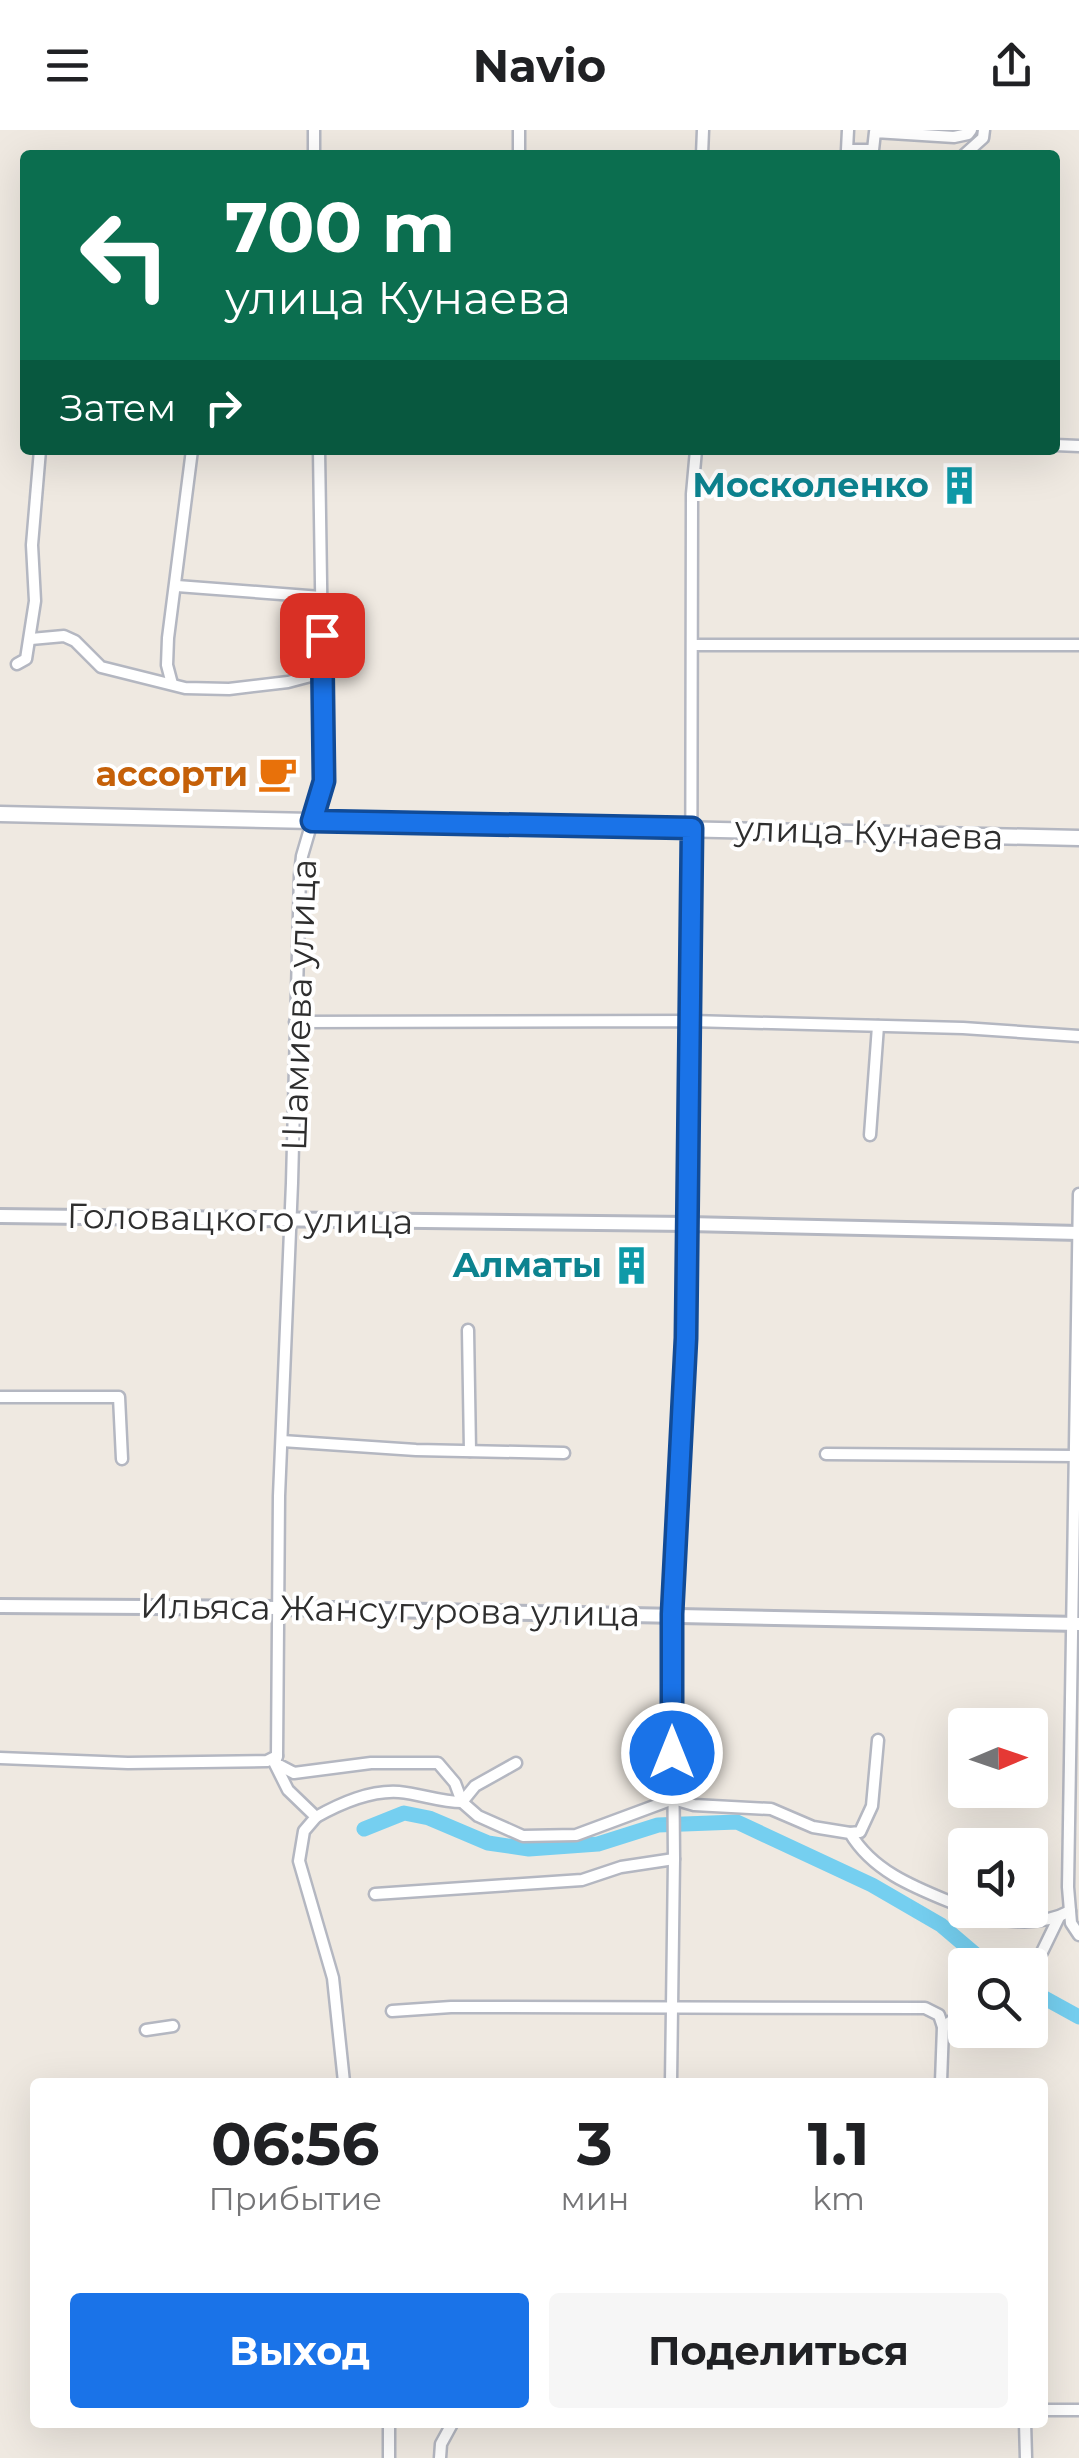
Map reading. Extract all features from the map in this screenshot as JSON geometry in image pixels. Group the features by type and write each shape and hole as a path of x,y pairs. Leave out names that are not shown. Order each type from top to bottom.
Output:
{"main road":[{"name":"улица Кунаева","path":"0,814 1079,838"}],"street":[{"path":"873,150 875,132 954,137 971,130"},
{"path":"970,150 983,138 984,130"},
{"path":"17,664 26,659 31,639 35,600 32,545 40,455"},
{"path":"172,684 168,638 191,455"},
{"name":"Шамиева улица","path":"276,1759 300,875 324,781 319,455"},
{"path":"671,2078 672,1614 686,1338 692,494 696,455"},
{"path":"177,586 321,597"},
{"path":"31,639 64,636 75,641 101,667 185,688 288,682 322,673"},
{"path":"693,645 1079,645"},
{"path":"294,1022 691,1021 1079,1036"},
{"path":"870,1135 878,1026"},
{"path":"1042,1948 1064,1914 1076,1624 1079,1194"},
{"name":"Головацкого улица","path":"0,1216 1079,1233"},
{"path":"468,1330 470,1451"},
{"path":"0,1397 119,1397 122,1459"},
{"path":"282,1441 564,1453"},
{"path":"826,1454 1075,1456"},
{"name":"Ильяса Жансугурова улица","path":"0,1606 672,1614 1076,1624"},
{"path":"276,1759 294,1773 371,1763 438,1763 455,1783 462,1802 478,1816 523,1836 576,1835 672,1805 771,1809 813,1826 850,1833 860,1832 872,1806 878,1740"},
{"path":"0,1758 128,1763 276,1759"},
{"path":"276,1759 288,1790 316,1817"},
{"path":"462,1802 475,1786 516,1763"},
{"path":"344,2078 333,1978 299,1860 304,1831 316,1817 342,1802 398,1792 462,1802"},
{"path":"850,1833 860,1850 902,1882 948,1901"},
{"path":"375,1894 582,1880 633,1864 674,1859"},
{"path":"1048,1918 1064,1914"},
{"path":"1064,1914 1079,1935"},
{"path":"392,2010 926,2008 939,2015 943,2027 941,2078"},
{"path":"943,2027 948,2023"},
{"path":"146,2030 173,2026"},
{"path":"1048,2410 1079,2410"},
{"path":"390,2428 390,2458"},
{"path":"440,2458 441,2444 449,2428"},
{"path":"1025,2428 1026,2458"}],"waterway":[{"path":"364,1829 404,1813 429,1818 488,1843 529,1849 598,1844 658,1825 737,1822 872,1885 941,1925 968,1948"},
{"path":"1048,2000 1079,2017"}],"place":[{"name":"Москоленко","path":"959,485"},
{"name":"ассорти","path":"278,774"},
{"name":"Алматы","path":"632,1265"}],"route":[{"path":"322,635 324,781 312,821 692,828 686,1338 672,1614 672,1753"}]}
